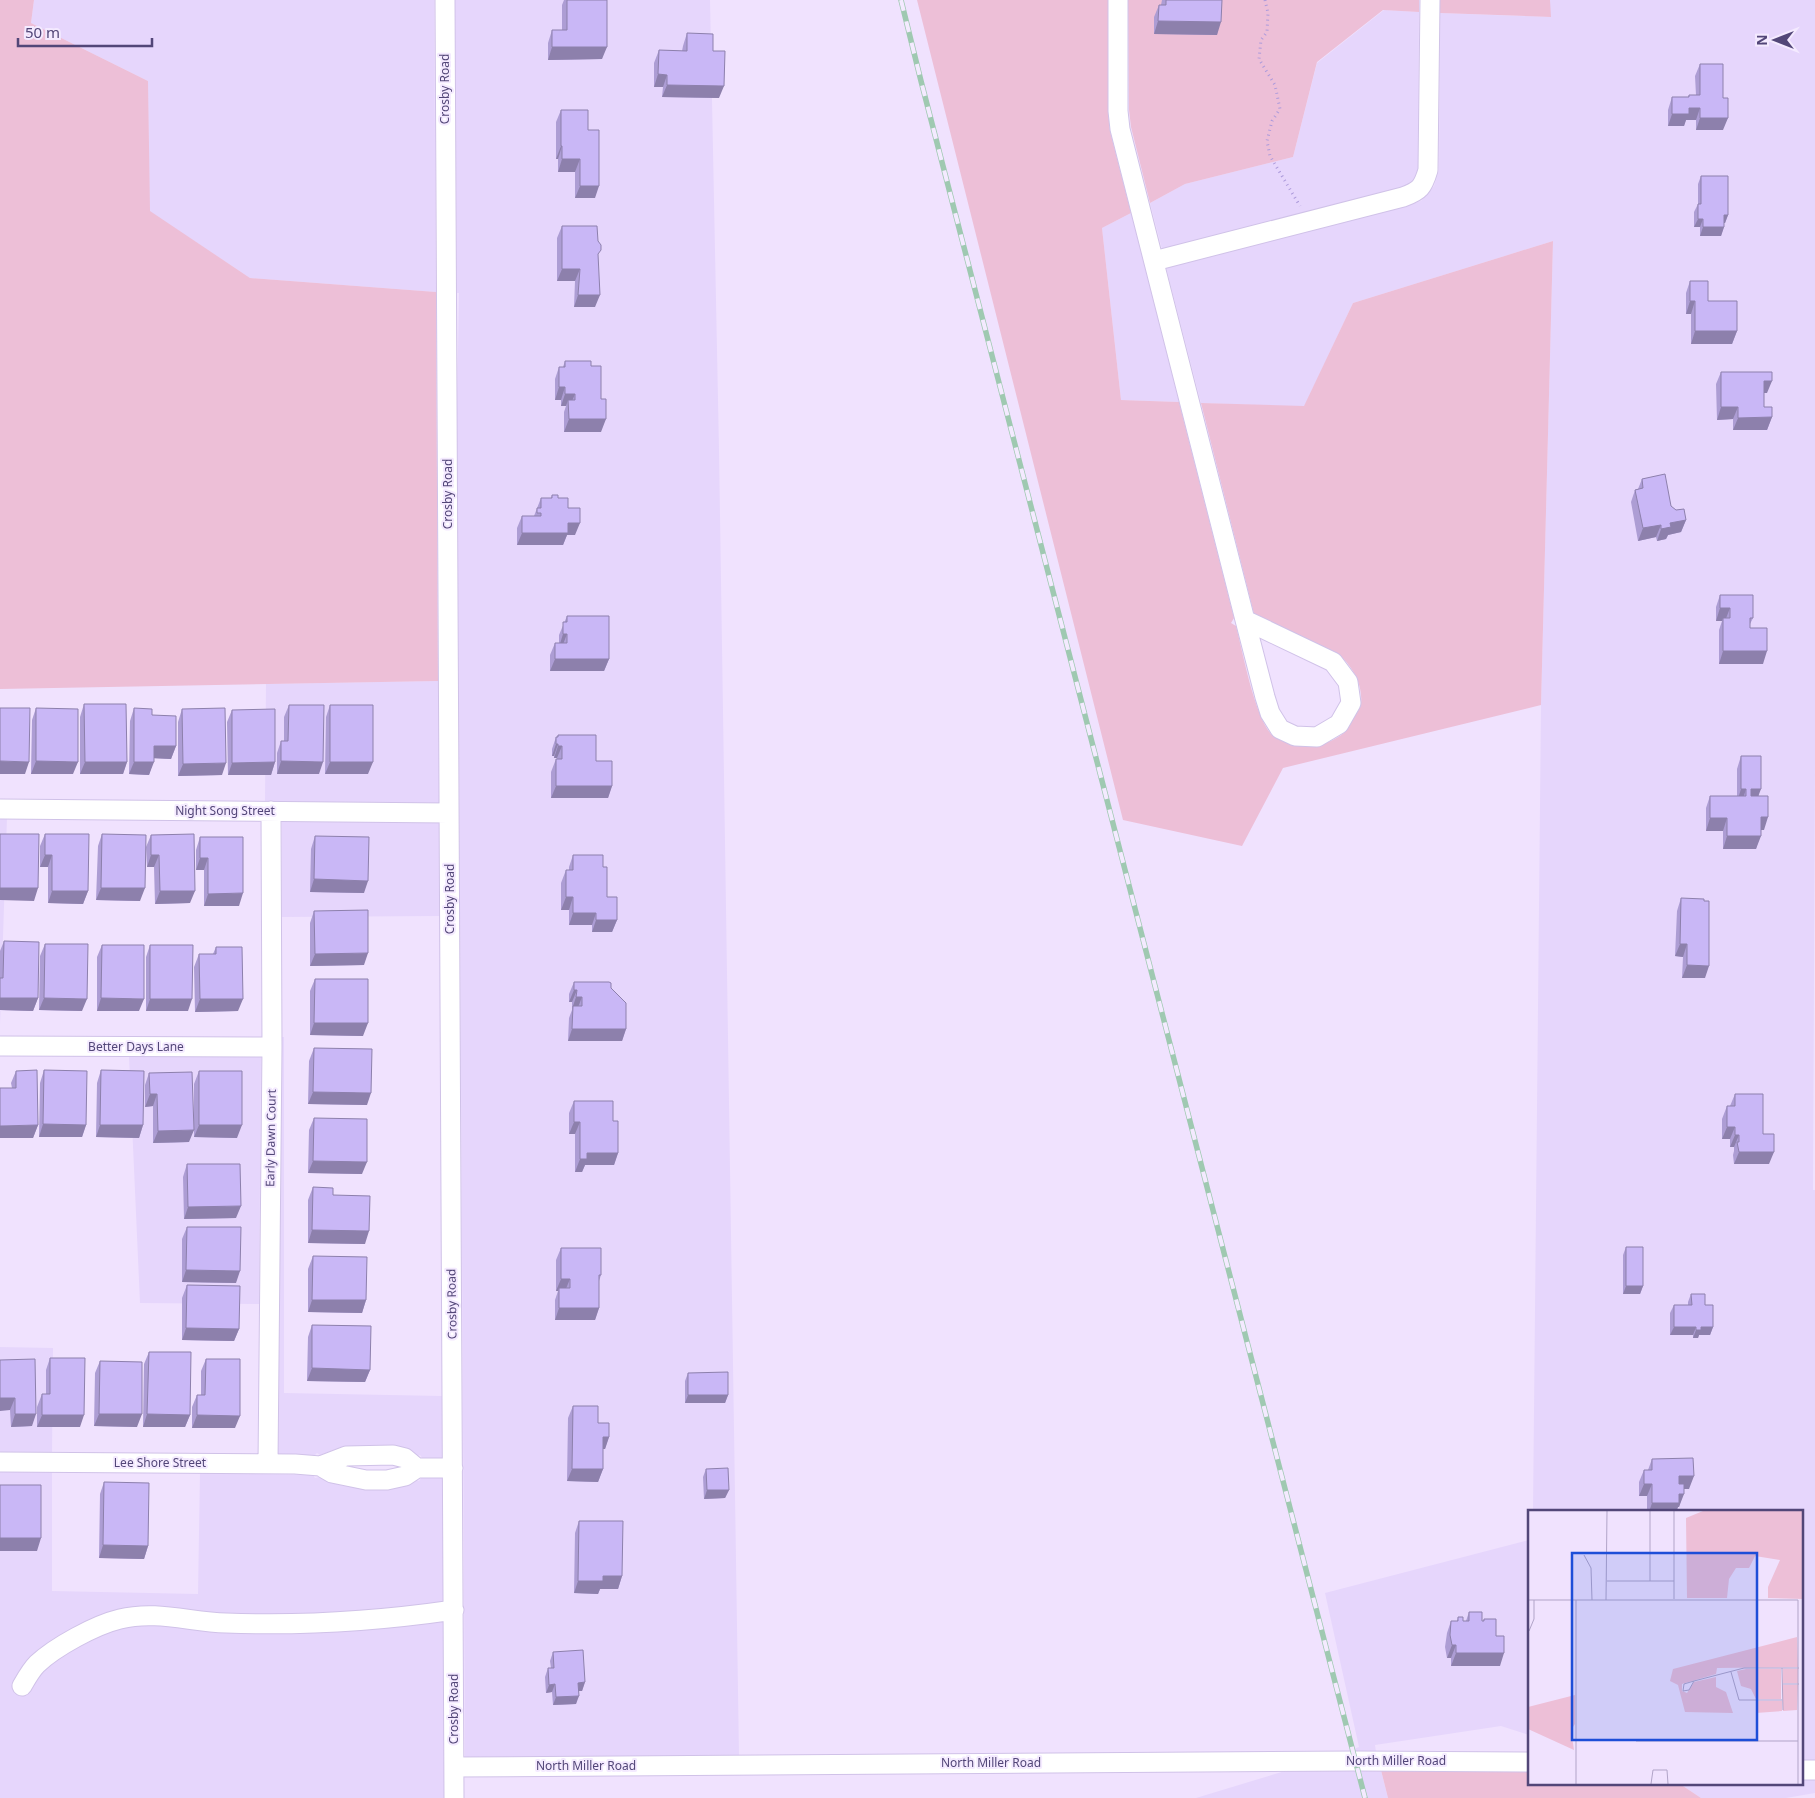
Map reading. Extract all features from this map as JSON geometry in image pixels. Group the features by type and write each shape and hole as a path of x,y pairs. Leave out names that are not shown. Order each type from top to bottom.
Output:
{"street":[{"name":"Crosby Road","path":"445,0 454,1798"},
{"path":"1118,0 1118,111 1120,128 1245,620 1265,697 1270,713 1280,729 1295,736 1317,737 1339,724 1351,703 1348,682 1333,662 1245,620"},
{"path":"1154,260 1403,198 1417,192 1424,183 1428,170 1430,0"},
{"name":"Night Song Street","path":"0,809 449,812"},
{"name":"Early Dawn Court","path":"268,1464 272,811"},
{"name":"Better Days Lane","path":"0,1046 272,1047"},
{"path":"320,1466 338,1458 393,1455 405,1458 418,1468"},
{"path":"354,1456 354,1477"},
{"name":"Lee Shore Street","path":"0,1462 320,1466"},
{"path":"320,1466 332,1473 366,1480 387,1480 405,1476 418,1468 453,1468"},
{"path":"22,1686 36,1665 80,1635 118,1619 145,1614 225,1623 325,1623 402,1618 454,1610"},
{"name":"North Miller Road","path":"454,1767 1346,1761 1528,1762"},
{"path":"1802,1770 1815,1770"}],"path":[{"path":"1265,0 1268,13 1267,32 1261,40 1259,59 1275,85 1280,108 1272,121 1267,141 1270,156 1310,221"}],"shaded area":[{"path":"0,0 34,0 31,23 148,81 150,211 250,278 436,292 438,681 0,689"},
{"path":"34,0 434,0 436,292 250,278 149,211 148,81 31,23"},
{"path":"455,0 710,0 719,450 739,1756 465,1757 457,408 459,293 457,293"},
{"path":"917,0 1108,0 1108,111 1110,131 1131,213 1102,228 1121,400 1179,402 1234,618 1231,623 1236,626 1254,698 1265,725 1271,734 1292,744 1316,746 1331,741 1345,732 1360,707 1360,689 1352,669 1337,653 1254,614 1201,403 1304,406 1353,303 1553,241 1541,705 1283,768 1242,846 1123,820"},
{"path":"1128,0 1419,0 1419,12 1383,10 1317,62 1293,157 1185,184 1150,203 1131,127 1129,110"},
{"path":"1440,0 1550,0 1551,17 1440,13"},
{"path":"1550,0 1815,0 1813,1190 1815,1190 1815,1760 1802,1760 1802,1510 1533,1510 1541,705 1553,241 1353,303 1304,407 1201,403 1166,267 1421,201 1434,186 1439,170 1440,13 1550,17"},
{"path":"1384,10 1419,12 1418,169 1415,179 1410,185 1162,249 1150,203 1185,184 1293,157 1317,63"},
{"path":"1131,213 1179,402 1121,400 1102,228"},
{"path":"438,681 439,803 265,802 266,684"},
{"path":"0,818 7,818 0,1025"},
{"path":"282,820 439,821 439,916 282,917"},
{"path":"282,1037 284,1037 284,1393 442,1396 443,1459 423,1459 420,1455 418,1456 408,1450 393,1446 344,1446 320,1455 317,1453 314,1456 278,1455"},
{"path":"129,1056 261,1056 259,1304 140,1303"},
{"path":"0,1347 53,1348 52,1453 0,1453"},
{"path":"0,1472 52,1472 52,1591 198,1594 200,1473 313,1475 315,1478 319,1477 343,1486 386,1489 408,1485 417,1480 419,1481 422,1477 443,1477 444,1798 0,1798"},
{"path":"1528,1540 1528,1735 1501,1726 1375,1745 1376,1752 1346,1752 1359,1747 1325,1593"},
{"path":"1381,1770 1388,1798 1196,1798 1285,1771"},
{"path":"1381,1770 1528,1771 1528,1786 1683,1786 1701,1798 1388,1798"},
{"path":"1802,1779 1815,1779 1815,1793 1786,1798 1701,1798 1683,1786 1802,1786"}],"building":[{"path":"567,0 607,0 607,47 552,47 552,30 567,30"},
{"path":"1166,0 1222,0 1221,22 1158,21 1159,5 1166,5"},
{"path":"687,33 713,34 713,51 725,51 724,86 667,85 667,75 658,74 659,50 687,51"},
{"path":"1700,64 1723,64 1723,98 1728,98 1728,118 1700,118 1700,108 1689,108 1689,114 1672,114 1672,97 1700,95"},
{"path":"561,110 588,110 588,130 599,130 599,186 580,186 580,159 562,159"},
{"path":"1701,176 1728,176 1728,215 1724,215 1724,227 1703,227 1703,219 1698,219 1698,204 1701,204"},
{"path":"562,226 597,226 598,241 601,245 601,250 598,254 600,295 578,295 580,269 562,269"},
{"path":"1690,281 1708,281 1708,301 1737,301 1737,331 1695,331 1695,301 1690,301"},
{"path":"565,361 591,361 591,366 601,366 601,399 606,399 606,419 569,419 568,400 575,400 575,394 565,394 565,387 559,387 559,367 565,367"},
{"path":"1721,372 1772,372 1772,381 1764,381 1764,407 1772,407 1772,417 1738,418 1738,407 1721,407"},
{"path":"1665,474 1671,506 1676,510 1684,509 1686,520 1670,523 1671,527 1661,529 1661,525 1643,528 1635,490 1643,488 1642,479"},
{"path":"552,495 558,495 558,498 568,498 568,508 580,508 580,523 568,523 568,533 522,533 522,516 541,516 541,513 537,513 537,508 541,508 541,498 552,498"},
{"path":"1720,595 1753,595 1753,618 1750,618 1750,628 1767,628 1767,651 1723,651 1723,618 1730,618 1730,608 1720,608"},
{"path":"567,616 609,616 609,659 555,659 555,643 567,643 567,634 563,634 563,622 567,622"},
{"path":"84,704 126,704 127,762 85,762"},
{"path":"289,705 324,705 323,762 281,761 281,741 288,741"},
{"path":"330,705 373,705 373,762 330,762"},
{"path":"0,708 30,708 29,762 0,761"},
{"path":"36,708 78,709 78,762 36,761"},
{"path":"134,708 152,709 152,715 176,716 176,746 154,746 154,762 134,762"},
{"path":"225,708 226,763 183,764 182,709"},
{"path":"275,709 275,762 232,763 232,710"},
{"path":"558,735 596,735 596,761 612,761 612,786 556,786 556,759 562,759 562,746 556,744 556,737"},
{"path":"1741,756 1761,756 1761,789 1751,789 1751,796 1768,796 1768,817 1761,817 1761,836 1727,836 1727,818 1710,818 1710,796 1746,796 1746,789 1741,789"},
{"path":"0,834 39,834 38,888 0,888"},
{"path":"45,834 89,834 88,891 52,891 52,855 45,855"},
{"path":"102,834 146,835 145,888 101,888"},
{"path":"194,834 195,891 160,891 159,855 151,855 151,835"},
{"path":"315,836 369,837 368,881 314,879"},
{"path":"200,837 243,837 243,893 208,894 208,858 200,858"},
{"path":"573,855 603,855 603,867 607,867 607,897 617,897 617,920 596,920 596,913 573,913 573,897 566,897 566,870 573,870"},
{"path":"1681,898 1709,901 1709,966 1687,965 1687,944 1680,944"},
{"path":"368,910 368,953 315,954 314,911"},
{"path":"4,941 39,942 38,998 0,998 0,978 3,978"},
{"path":"45,944 88,944 87,999 44,998"},
{"path":"102,945 144,945 144,999 101,998"},
{"path":"150,945 193,945 192,999 150,999"},
{"path":"216,947 242,947 243,999 200,999 199,954 216,954"},
{"path":"315,979 368,979 368,1023 314,1023"},
{"path":"574,982 611,983 611,988 626,1003 626,1029 572,1029 573,1006 582,1006 582,997 576,997 577,990 574,990"},
{"path":"314,1048 372,1049 371,1093 313,1092"},
{"path":"37,1070 38,1125 0,1126 0,1088 16,1088 16,1071"},
{"path":"44,1070 87,1071 86,1125 43,1124"},
{"path":"101,1070 144,1071 143,1125 100,1125"},
{"path":"199,1071 242,1071 242,1125 199,1125"},
{"path":"192,1072 194,1130 158,1131 157,1094 150,1094 149,1073"},
{"path":"1735,1094 1763,1094 1763,1134 1774,1134 1774,1152 1739,1152 1737,1142 1739,1142 1739,1135 1735,1135 1735,1127 1727,1127 1727,1106 1735,1106"},
{"path":"574,1101 613,1101 613,1121 618,1121 618,1153 587,1153 587,1159 580,1159 580,1122 574,1122"},
{"path":"314,1118 367,1119 367,1162 313,1161"},
{"path":"187,1164 240,1164 241,1206 188,1207"},
{"path":"313,1187 333,1188 333,1195 370,1196 369,1231 312,1230"},
{"path":"187,1227 241,1227 240,1271 186,1270"},
{"path":"1626,1247 1643,1247 1643,1286 1626,1286"},
{"path":"561,1248 601,1248 599,1308 559,1308 559,1288 570,1288 570,1279 561,1279"},
{"path":"313,1256 367,1257 366,1300 312,1300"},
{"path":"187,1285 240,1286 239,1329 186,1328"},
{"path":"1691,1294 1705,1294 1705,1305 1713,1305 1713,1327 1701,1327 1701,1330 1696,1330 1696,1327 1674,1327 1674,1305 1692,1305"},
{"path":"312,1325 371,1326 370,1370 312,1368"},
{"path":"149,1352 191,1352 190,1415 147,1414"},
{"path":"50,1358 85,1358 84,1415 42,1415 42,1394 50,1394"},
{"path":"35,1359 36,1414 15,1414 15,1398 0,1398 0,1360"},
{"path":"206,1359 240,1359 240,1416 197,1415 197,1395 205,1395"},
{"path":"100,1361 142,1362 142,1414 99,1414"},
{"path":"728,1372 728,1395 688,1395 688,1373"},
{"path":"573,1406 598,1406 598,1423 609,1423 609,1437 603,1437 603,1469 572,1469"},
{"path":"1693,1458 1694,1476 1679,1476 1679,1484 1684,1484 1684,1494 1679,1494 1679,1503 1652,1503 1652,1484 1644,1484 1644,1470 1652,1470 1652,1459"},
{"path":"728,1468 729,1490 707,1490 706,1469"},
{"path":"104,1482 149,1483 148,1546 103,1545"},
{"path":"0,1485 41,1485 41,1538 0,1538"},
{"path":"579,1521 623,1521 622,1576 603,1576 603,1581 578,1581"},
{"path":"1469,1612 1482,1612 1482,1621 1484,1619 1496,1619 1496,1636 1504,1636 1504,1653 1456,1653 1456,1645 1452,1645 1450,1635 1451,1621 1458,1621 1458,1617 1463,1617 1463,1621 1469,1621"},
{"path":"583,1650 585,1682 578,1683 579,1696 556,1697 555,1684 549,1685 548,1668 554,1668 553,1652"}],"railway":[{"path":"901,0 1365,1798"}]}
